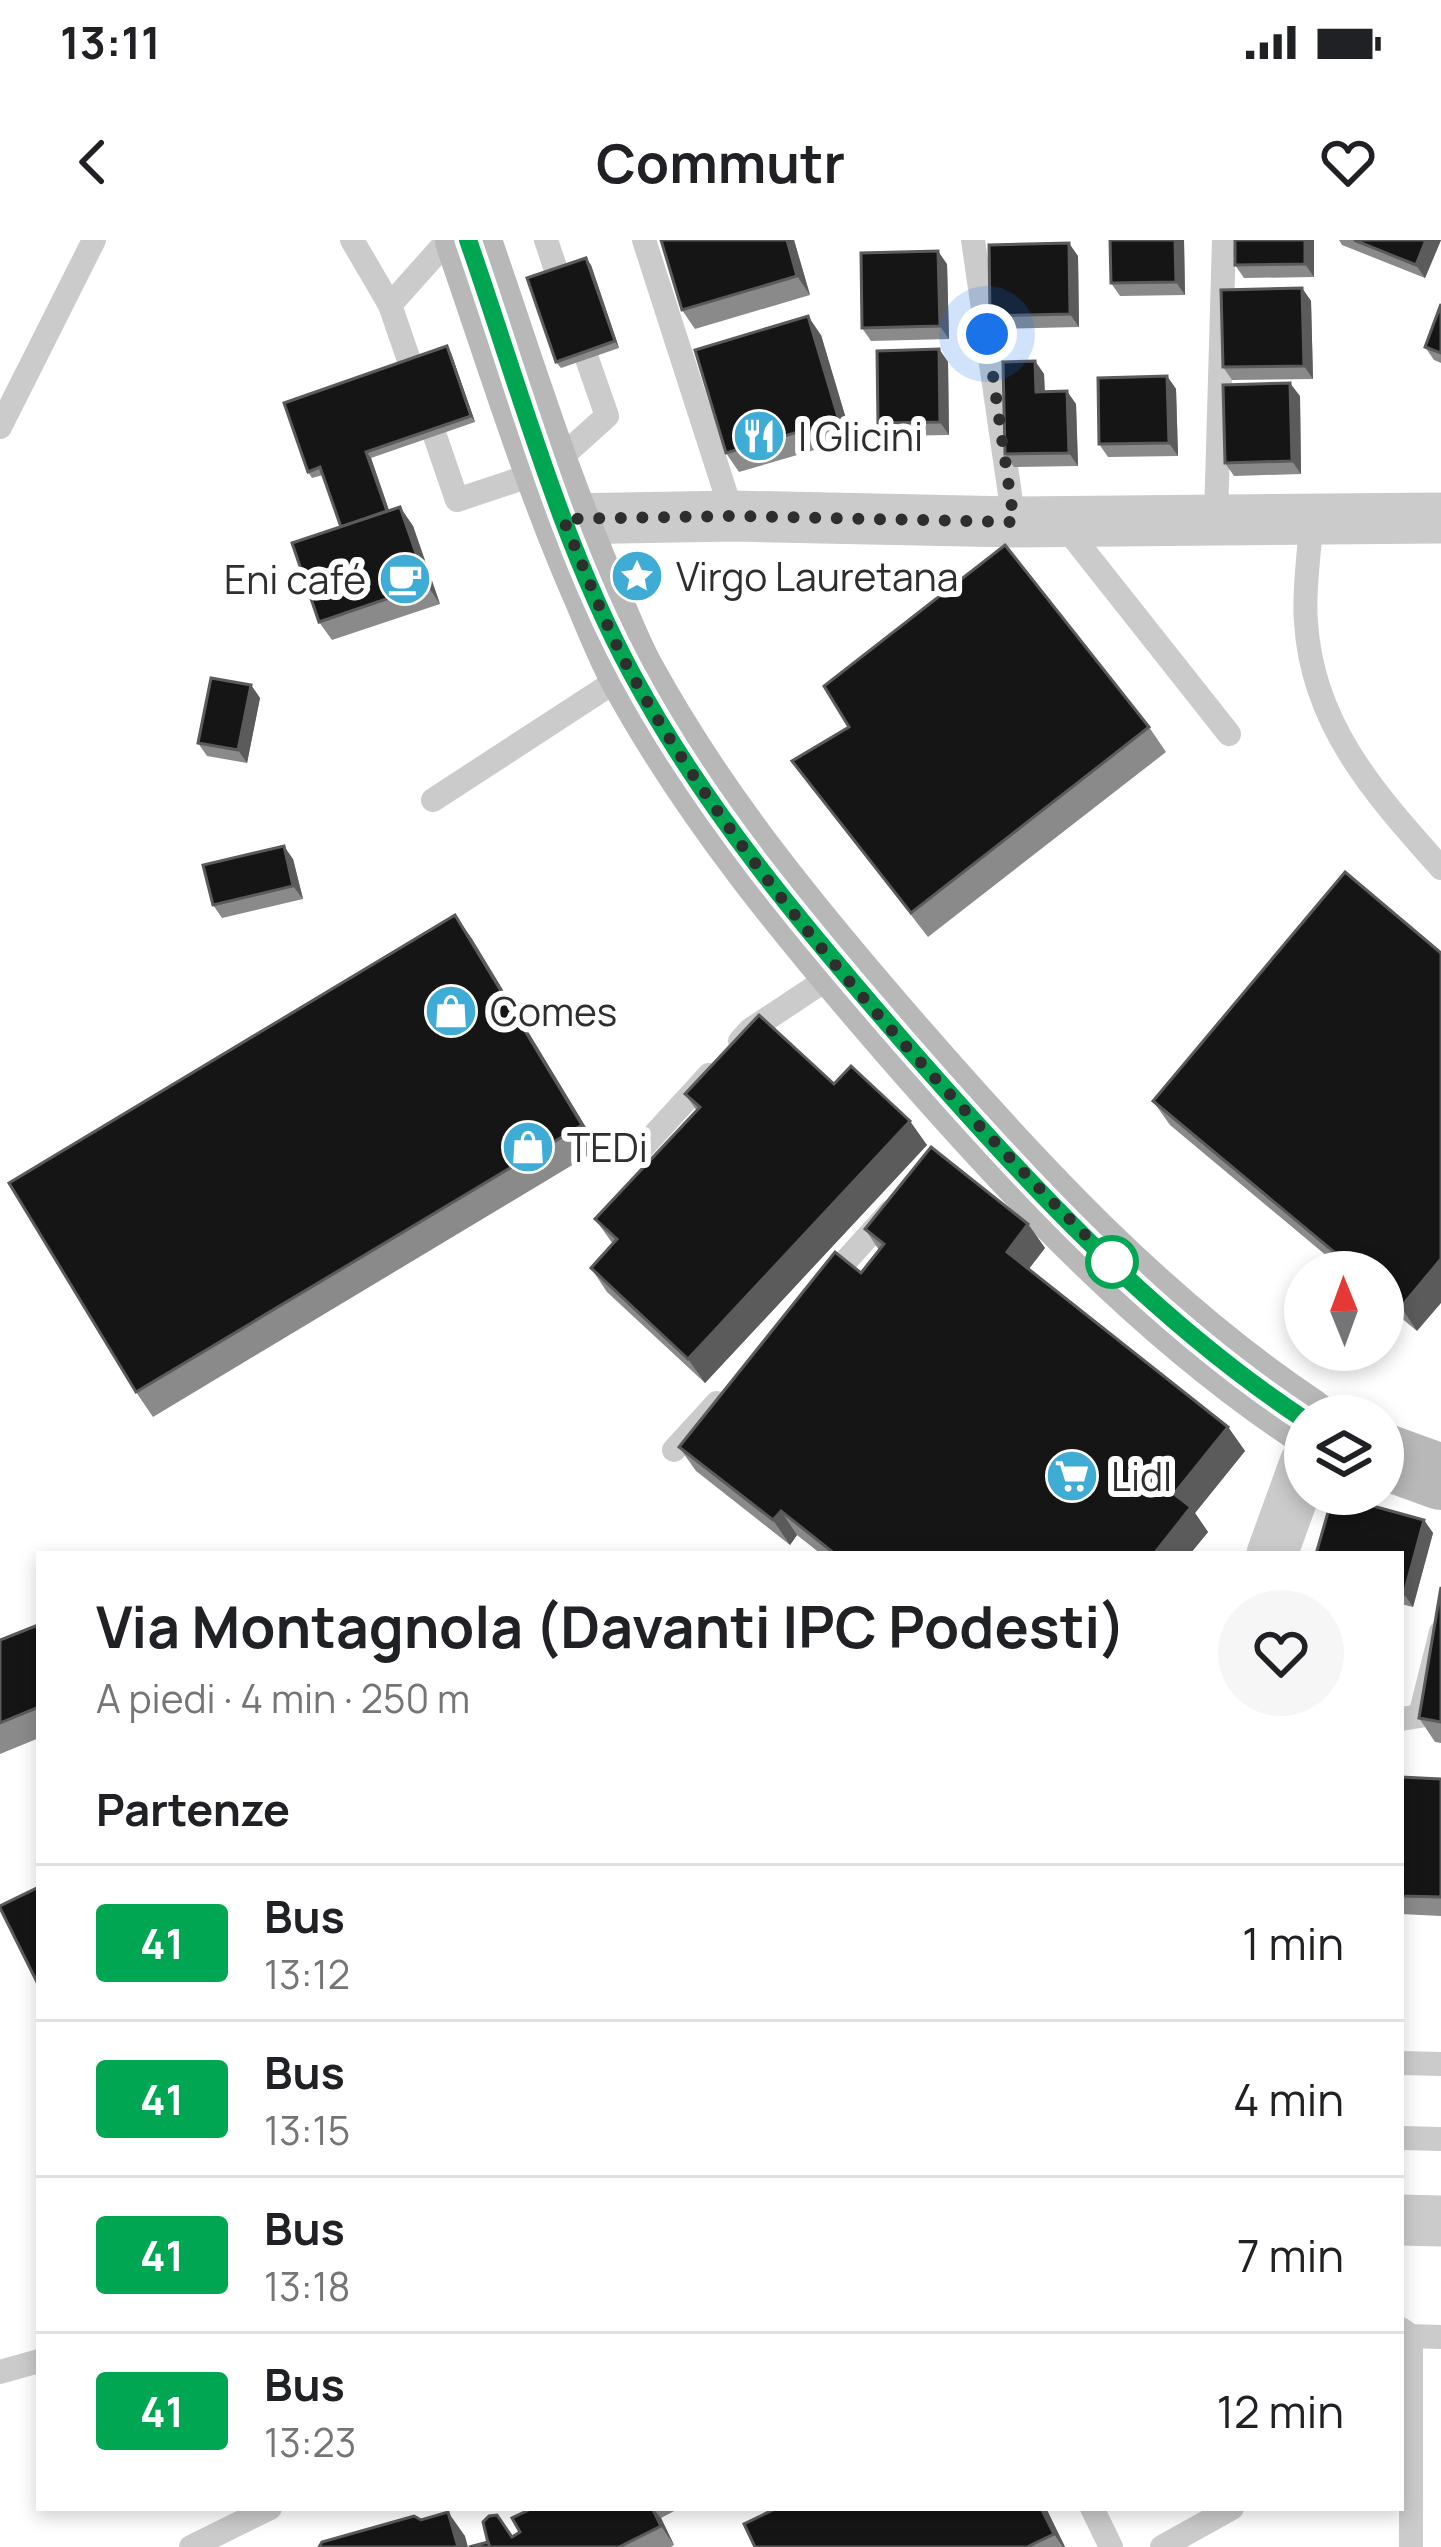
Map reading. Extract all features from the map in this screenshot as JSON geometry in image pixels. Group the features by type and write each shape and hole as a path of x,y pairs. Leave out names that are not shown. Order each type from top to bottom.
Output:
{"main road":[{"path":"468,240 555,494 630,671 680,755 749,854 965,1130 1122,1272 1284,1406"},
{"path":"1404,1464 1441,1477"}],"street":[{"path":"555,494 733,516 1038,522 1441,518"},
{"path":"1273,1551 1286,1515"},
{"path":"1404,2220 1441,2221"}],"lane":[{"path":"0,427 94,240"},
{"path":"352,240 390,304 458,500 555,494 607,416 545,240"},
{"path":"390,304 448,240"},
{"path":"644,240 733,516"},
{"path":"973,240 1038,522 1229,734"},
{"path":"1216,518 1224,240"},
{"path":"1312,520 1306,622 1322,706 1372,791 1441,868"},
{"path":"433,800 630,671"},
{"path":"643,1147 750,1030 841,970"},
{"path":"816,1294 910,1190"},
{"path":"674,1450 737,1381"},
{"path":"1404,1719 1420,1716 1441,1632"},
{"path":"1404,2063 1441,2064"},
{"path":"1404,2138 1441,2139"},
{"path":"1412,2547 1406,2332 1441,2337"},
{"path":"0,2372 36,2362"},
{"path":"191,2547 264,2511"},
{"path":"1093,2511 1111,2547"},
{"path":"1162,2547 1227,2511"}],"building":[{"path":"661,240 787,240 797,276 682,310"},
{"path":"1110,240 1175,240 1176,282 1111,283"},
{"path":"1235,240 1305,240 1305,264 1235,265"},
{"path":"1354,240 1426,240 1416,265"},
{"path":"1069,243 1070,314 990,316 989,245"},
{"path":"938,251 940,326 862,328 861,253"},
{"path":"586,258 615,341 556,362 527,278"},
{"path":"1302,288 1304,366 1223,367 1221,290"},
{"path":"1441,304 1441,353 1425,347"},
{"path":"808,316 839,420 726,453 695,350"},
{"path":"447,346 471,416 366,452 387,511 341,527 320,467 308,472 284,403"},
{"path":"939,349 940,422 878,423 877,351"},
{"path":"1035,361 1036,392 1067,391 1069,453 1005,454 1003,362"},
{"path":"1167,376 1169,443 1099,444 1098,378"},
{"path":"1290,383 1292,461 1225,463 1223,385"},
{"path":"400,507 427,585 319,622 292,543"},
{"path":"1005,545 1149,727 911,913 792,761 849,727 824,686"},
{"path":"211,678 251,685 238,750 198,743"},
{"path":"284,846 293,886 213,905 203,865"},
{"path":"1345,872 1441,953 1441,1259 1404,1303 1404,1251 1333,1251 1153,1101"},
{"path":"455,915 582,1125 136,1392 9,1183"},
{"path":"759,1015 834,1084 851,1066 910,1121 688,1359 591,1268 617,1239 595,1219 700,1107 685,1094"},
{"path":"931,1147 1028,1224 1007,1252 1228,1427 1174,1494 1191,1507 1156,1551 831,1551 781,1511 773,1520 679,1447 835,1252 861,1273 884,1244 865,1229"},
{"path":"1327,1515 1404,1515 1424,1520 1404,1594 1404,1551 1317,1551"},
{"path":"1441,1587 1441,1722 1419,1718"},
{"path":"36,1626 36,1708 0,1723 0,1640"},
{"path":"1404,1777 1441,1779 1441,1897 1404,1896"},
{"path":"36,1888 36,1980 0,1906"},
{"path":"527,2511 654,2511 661,2526 619,2547 489,2547 483,2522 497,2515 512,2537 520,2532 512,2518"},
{"path":"771,2511 1042,2511 1054,2534 1027,2547 755,2547 744,2524"},
{"path":"448,2512 458,2547 319,2547 322,2542 414,2516 421,2520"}],"bus line":[{"name":"41","path":"468,240 563,519 630,671 680,755 749,854 841,970 973,1121 1122,1272 1284,1406"}],"place":[{"name":"I Glicini","path":"759,436"},
{"name":"Virgo Lauretana","path":"637,576"},
{"name":"Eni café","path":"405,579"},
{"name":"Comes","path":"451,1011"},
{"name":"TEDi","path":"528,1147"},
{"name":"Lidl","path":"1072,1476"}],"route":[{"path":"987,334 1014,522 733,516 563,519 630,671 680,755 749,854 841,970 973,1121 1122,1272 1112,1262"}]}
